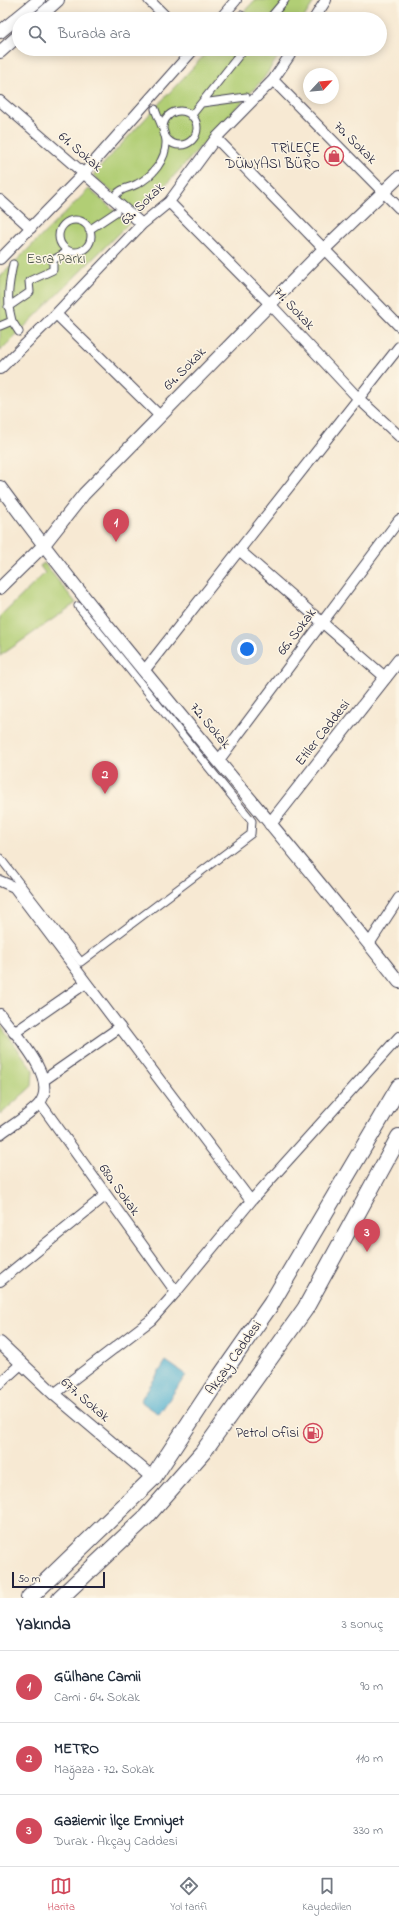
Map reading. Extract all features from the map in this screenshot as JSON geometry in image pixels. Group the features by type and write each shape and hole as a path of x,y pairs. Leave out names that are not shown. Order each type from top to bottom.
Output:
{"highway":[{"name":"Akçay Caddesi","path":"29,1598 78,1553 153,1478 215,1384 271,1304 399,1086"},
{"name":"Akçay Caddesi","path":"60,1598 146,1518 203,1452 305,1309 399,1137"},
{"path":"18,1598 78,1553"},
{"path":"72,1598 91,1569"}],"street":[{"path":"24,12 39,0"},
{"path":"45,12 58,0"},
{"path":"149,0 161,12"},
{"path":"226,12 236,0"},
{"path":"275,12 285,0"},
{"path":"318,12 326,0"},
{"path":"0,32 12,22"},
{"path":"0,52 12,41"},
{"path":"0,259 84,174 188,56"},
{"path":"191,116 238,56"},
{"name":"63. Sokak","path":"0,368 56,314 142,224 169,202 216,138 273,80 289,56"},
{"name":"70. Sokak","path":"273,80 399,208"},
{"path":"202,103 246,97"},
{"name":"61. Sokak","path":"0,100 142,224"},
{"path":"116,195 120,189 136,185 151,176 161,162 166,143 165,136 163,125 168,116 178,111 191,116 196,128 192,139 188,142 177,145 168,140 165,136 155,109"},
{"path":"216,138 399,326"},
{"name":"64. Sokak","path":"0,588 43,546 84,494 324,249 399,177"},
{"path":"0,200 31,228"},
{"name":"71. Sokak","path":"169,202 270,304 358,398 399,436"},
{"path":"89,230 116,212"},
{"path":"73,220 86,225 89,230 90,241 84,249 74,252 68,251 61,244 59,238 61,229 64,225 73,220"},
{"path":"8,307 30,292 30,281 53,270 53,260 68,251"},
{"path":"13,264 8,289 8,307 12,321 19,332"},
{"path":"56,314 160,416"},
{"path":"0,326 12,321"},
{"path":"144,671 399,347"},
{"name":"72. Sokak","path":"0,488 43,546 399,982"},
{"name":"66. Sokak","path":"218,760 399,520"},
{"path":"239,550 386,678"},
{"path":"0,858 81,962 251,834 252,821 78,606"},
{"name":"Etiler Caddesi","path":"270,824 399,660"},
{"path":"0,881 14,887 251,1201"},
{"path":"369,944 399,898"},
{"path":"14,1033 86,983"},
{"path":"0,1014 40,1068 44,1080 44,1092 40,1103 0,1134"},
{"path":"44,1080 120,1027"},
{"path":"54,1394 150,1320 176,1292 251,1201 399,1037"},
{"name":"680. Sokak","path":"40,1103 176,1292"},
{"path":"0,1280 106,1195"},
{"name":"677. Sokak","path":"0,1342 21,1364 54,1394 153,1478"},
{"path":"0,1383 21,1364"}],"green space":[{"path":"255,0 315,0 307,12 244,12"},
{"path":"204,56 278,56 264,78 138,215 93,175"},
{"name":"Esra Parkı","path":"89,189 129,223 0,351 0,277"},
{"path":"44,563 76,603 0,656 0,617 45,573 40,566"},
{"path":"0,1024 33,1070 32,1086 0,1115"}],"water":[{"path":"166,1361 186,1375 159,1414 140,1401"}],"place":[{"name":"TRİLEÇE DÜNYASI BÜRO","path":"334,156"},
{"name":"Gülhane Camii","path":"116,542"},
{"name":"METRO","path":"105,794"},
{"name":"Gaziemir İlçe Emniyet","path":"367,1252"},
{"name":"Petrol Ofisi","path":"313,1433"}]}
